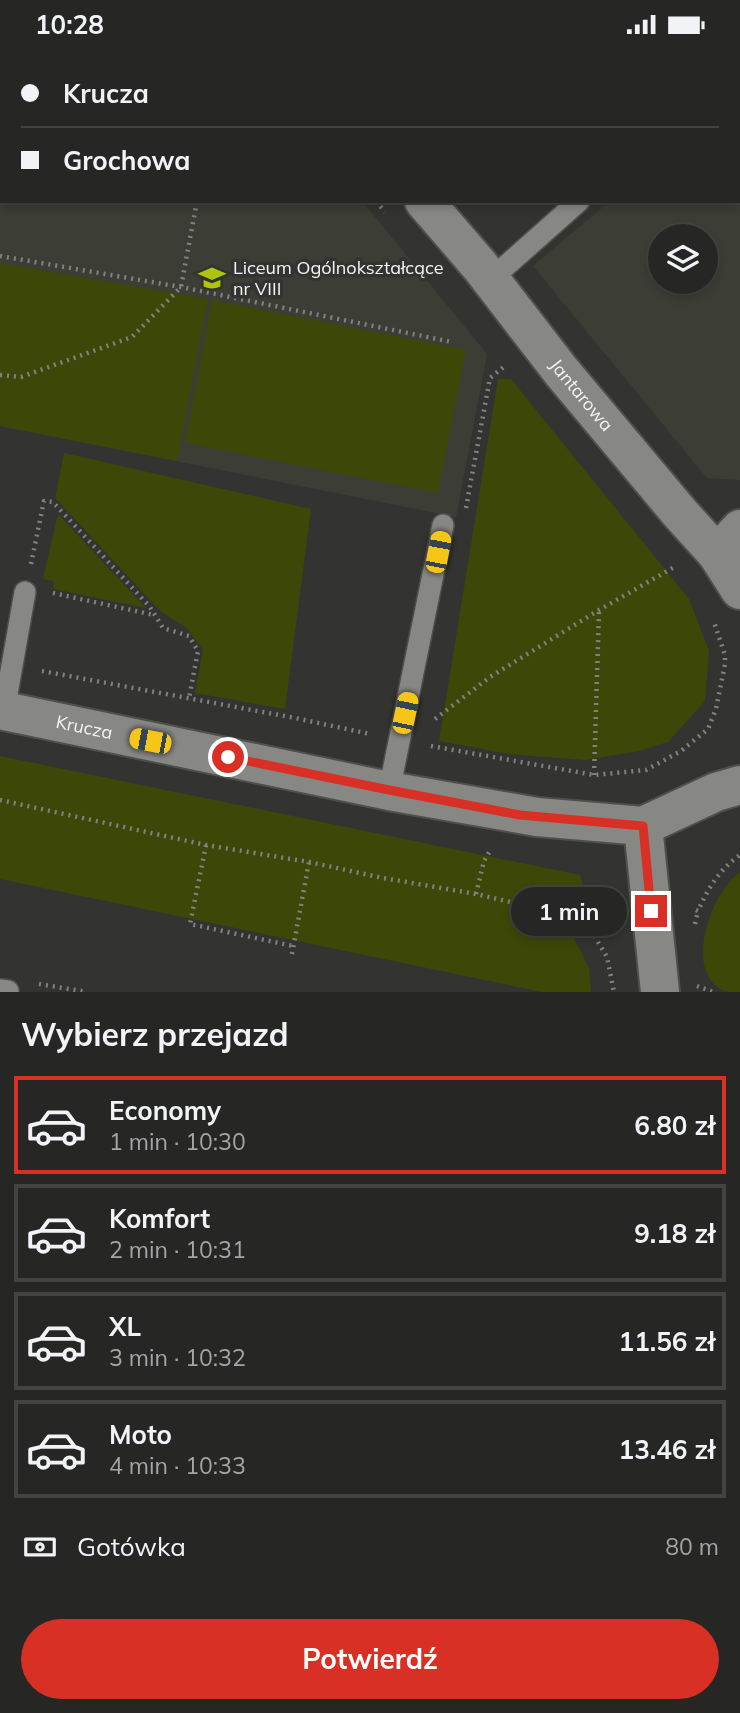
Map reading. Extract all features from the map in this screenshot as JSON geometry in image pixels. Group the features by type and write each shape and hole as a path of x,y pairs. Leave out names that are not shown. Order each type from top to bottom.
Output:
{"street":[{"name":"Jantarowa","path":"426,203 491,280 561,371 680,512 729,541 740,590"},
{"name":"Krucza","path":"2,711 520,815 643,826"},
{"path":"660,992 643,826 716,792 740,785"}],"lane":[{"path":"491,280 577,203"},
{"path":"389,790 443,525"},
{"path":"2,711 26,590"}],"path":[{"path":"0,375 21,377 132,337 181,287 197,203"},
{"path":"0,255 181,287 452,342"},
{"path":"155,615 26,590 44,501 53,502 150,607 155,615 163,628 189,636 198,651 189,698"},
{"path":"435,719 490,677 680,564"},
{"path":"594,775 599,610"},
{"path":"724,655 725,664"},
{"path":"0,800 206,845 476,894 584,919 616,915"},
{"path":"476,894 484,861 494,844"},
{"path":"206,845 190,924 293,946"},
{"path":"688,908 698,911 715,879 740,855"},
{"path":"292,954 309,862"},
{"path":"584,919 607,957 614,992"},
{"path":"37,983 87,992"}],"shaded area":[{"name":"Liceum Ogólnokształcące nr VIII","path":"0,203 364,203 487,354 456,517 0,426"},
{"path":"608,203 740,203 740,480 707,478 533,266"}],"green space":[{"path":"0,263 208,299 177,461 0,426"},
{"path":"212,300 466,350 438,493 185,443"},
{"path":"498,379 511,379 689,599 709,651 705,701 668,742 639,751 585,760 509,754 439,741"},
{"path":"64,453 311,509 285,709 195,693 203,650 187,628 161,612 55,498"},
{"path":"58,514 146,608 53,589 54,581 43,579"},
{"path":"0,756 580,875 590,911 569,928 589,968 591,992 542,992 0,879"},
{"path":"740,872 740,992 728,992 711,981 705,967 703,950 705,932 719,896"}],"place":[{"name":"Liceum Ogólnokształcące nr VIII","path":"212,278"}],"route":[{"path":"228,757 520,815 643,826 651,911"}]}
